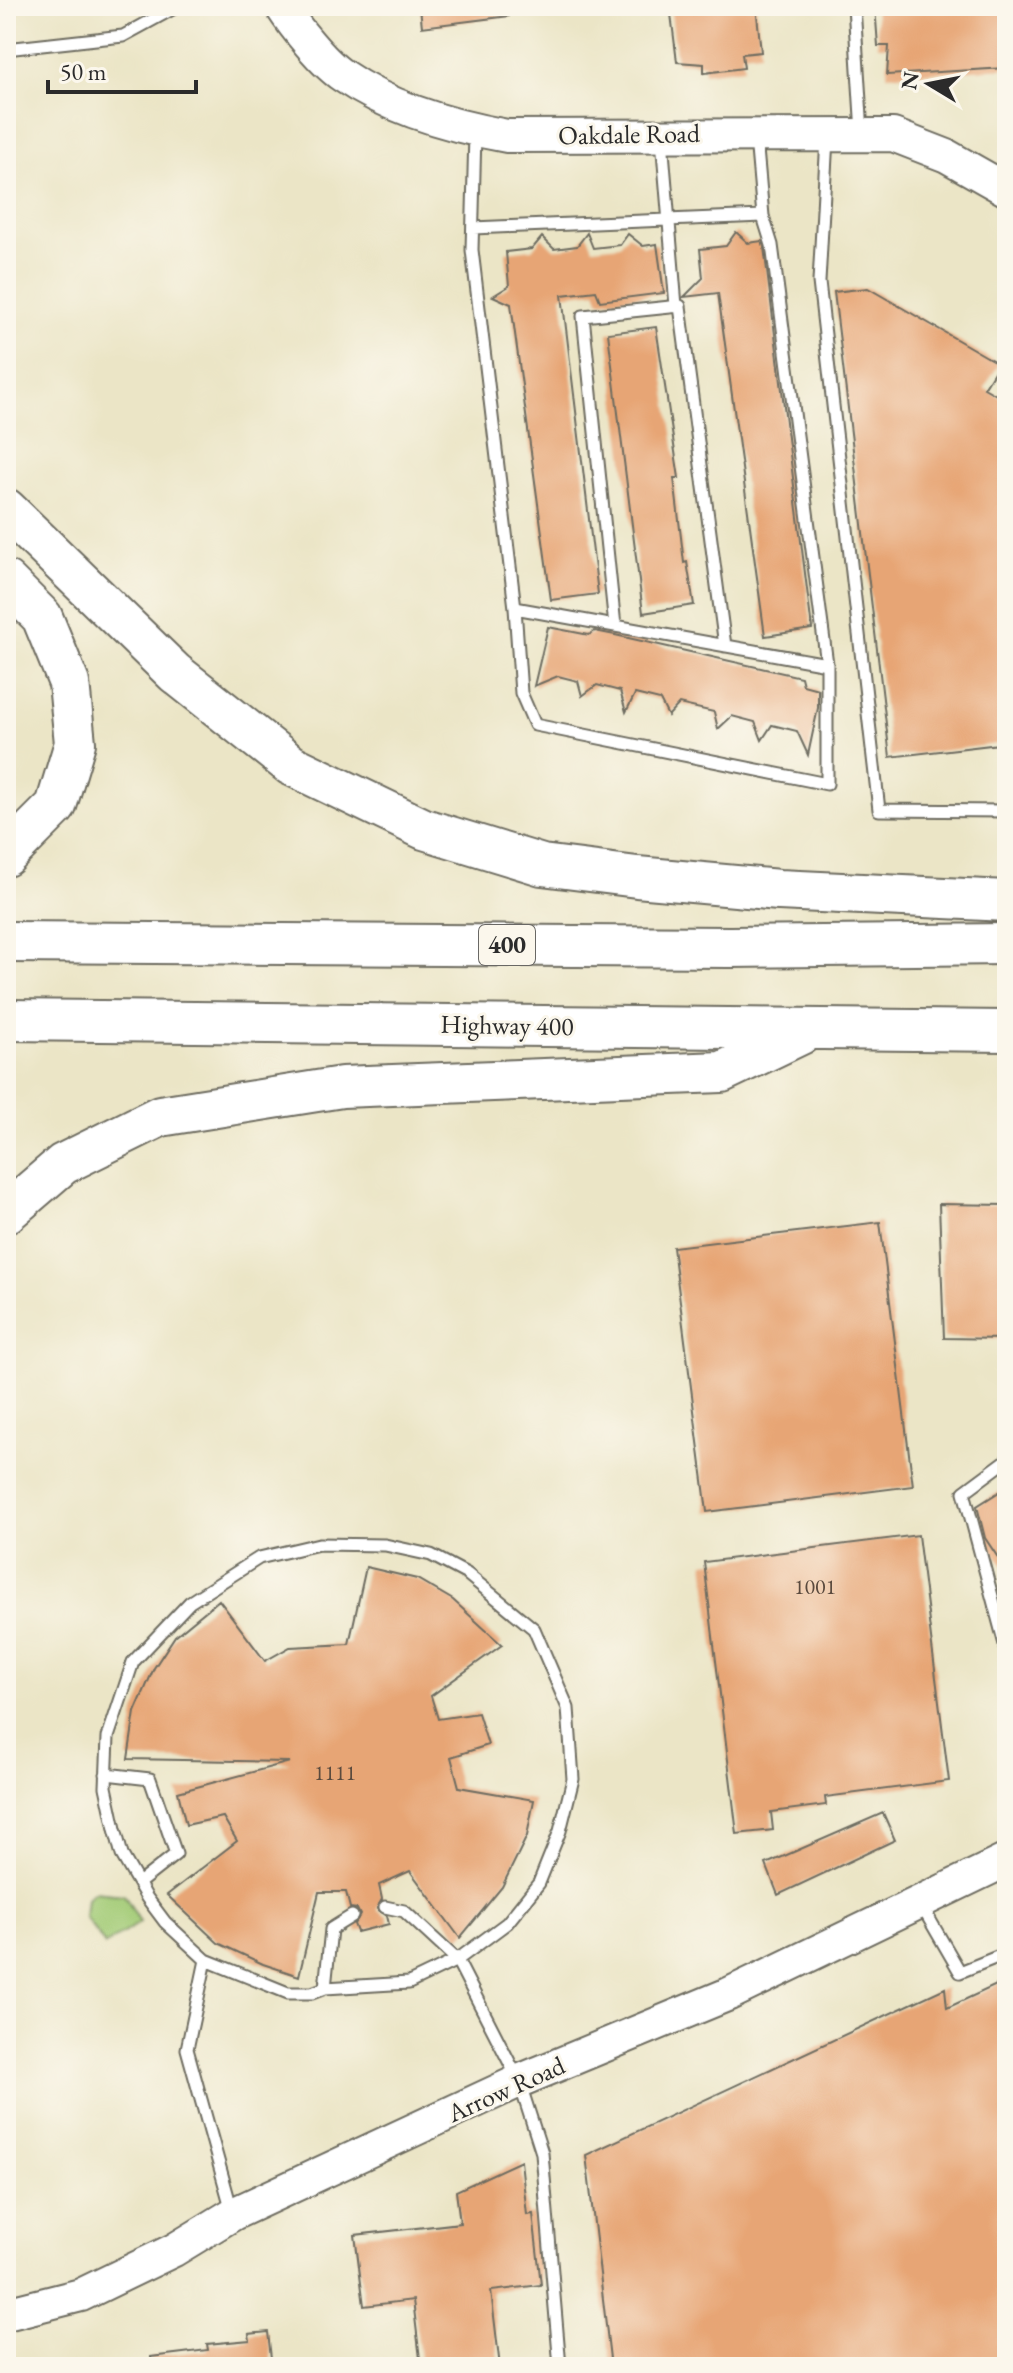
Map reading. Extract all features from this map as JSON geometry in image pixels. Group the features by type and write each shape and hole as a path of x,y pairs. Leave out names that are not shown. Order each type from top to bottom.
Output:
{"highway":[{"path":"6,509 175,673 291,765 424,829 542,865 637,877 779,890 1007,901"},
{"path":"6,581 42,617 69,683 75,743 56,806 6,856"},
{"name":"400","path":"6,942 698,947 1007,944"},
{"name":"Highway 400","path":"6,1020 1007,1031"},
{"path":"6,1213 63,1164 160,1116 342,1087 722,1072 809,1030"}],"street":[{"name":"Oakdale Road","path":"281,6 342,76 418,113 475,130 507,136 827,132 893,135 947,156 1007,190"},
{"name":"Arrow Road","path":"6,2314 81,2295 174,2250 233,2214 519,2081 729,1994 1007,1860"}],"lane":[{"path":"6,49 123,36 178,6"},
{"path":"854,6 862,133"},
{"path":"475,130 472,250 515,608 521,693 535,725 827,784 827,664 772,245 763,216 755,133"},
{"path":"827,132 819,282 879,810 1007,811"},
{"path":"662,134 676,306"},
{"path":"473,228 763,216"},
{"path":"615,626 583,316 680,306 725,646"},
{"path":"515,608 827,664"},
{"path":"1007,1460 964,1492 1007,1652"},
{"path":"319,1544 385,1545 431,1555 467,1574 534,1629 568,1708 573,1779 560,1831 539,1883 507,1923 457,1960 409,1983 288,1993 206,1960 165,1922 139,1883 118,1842 106,1774 108,1737 133,1662 190,1602 259,1558 319,1544"},
{"path":"106,1774 150,1779 176,1854 139,1883"},
{"path":"919,1903 960,1972 1007,1953"},
{"path":"385,1907 404,1911 457,1960 519,2081 542,2153 560,2367"},
{"path":"325,1988 331,1929 352,1916"},
{"path":"206,1960 187,2049 233,2214"}],"green space":[{"path":"94,1892 124,1895 140,1922 105,1945 85,1917 87,1898"}],"building":[{"path":"420,6 509,6 509,16 422,27"},
{"path":"670,6 756,6 761,52 742,54 744,68 704,73 704,64 677,62"},
{"path":"875,6 1007,6 1007,68 887,75 889,46 878,46"},
{"path":"736,232 748,243 762,241 764,247 812,629 765,636 718,293 684,297 703,278 700,249 726,246"},
{"path":"587,233 593,248 620,245 628,234 643,246 657,244 664,293 600,301 596,291 562,295 598,594 551,600 511,304 493,296 509,286 506,252 532,249 542,237 554,249 577,246"},
{"path":"868,288 999,364 984,388 1007,401 1007,743 890,757 834,292"},
{"path":"656,327 679,478 674,478 684,563 687,562 694,605 643,613 608,333"},
{"path":"548,627 589,635 595,631 801,677 803,685 818,689 818,708 808,755 797,731 772,725 762,740 755,722 732,716 718,729 714,712 679,704 668,716 660,700 635,694 626,712 620,691 597,685 582,696 578,681 558,676 534,686"},
{"path":"939,1204 1007,1205 1007,1339 944,1338"},
{"path":"880,1222 913,1486 707,1512 673,1247"},
{"path":"1007,1487 1007,1571 985,1538 977,1506"},
{"path":"918,1535 949,1781 825,1797 826,1805 771,1812 773,1830 737,1834 704,1562"},
{"path":"366,1567 417,1579 453,1600 502,1645 431,1696 438,1719 478,1713 488,1745 451,1757 459,1787 534,1800 527,1836 502,1887 460,1938 410,1871 379,1885 382,1899 377,1909 387,1916 389,1924 357,1932 354,1924 360,1915 357,1909 350,1908 346,1892 319,1892 299,1976 263,1964 218,1943 167,1895 237,1841 223,1817 186,1825 178,1792 290,1762 128,1759 135,1712 154,1668 175,1636 219,1600 265,1661 290,1647 349,1644"},
{"path":"883,1813 895,1840 778,1895 766,1864"},
{"path":"1007,1980 1007,2367 611,2367 586,2155 945,1988 947,2008"},
{"path":"521,2161 527,2215 533,2214 541,2285 491,2291 500,2367 421,2367 413,2300 364,2306 355,2235 460,2223 456,2191"},
{"path":"268,2332 272,2367 151,2367 151,2357 208,2350 207,2344 250,2340 249,2334"}]}
